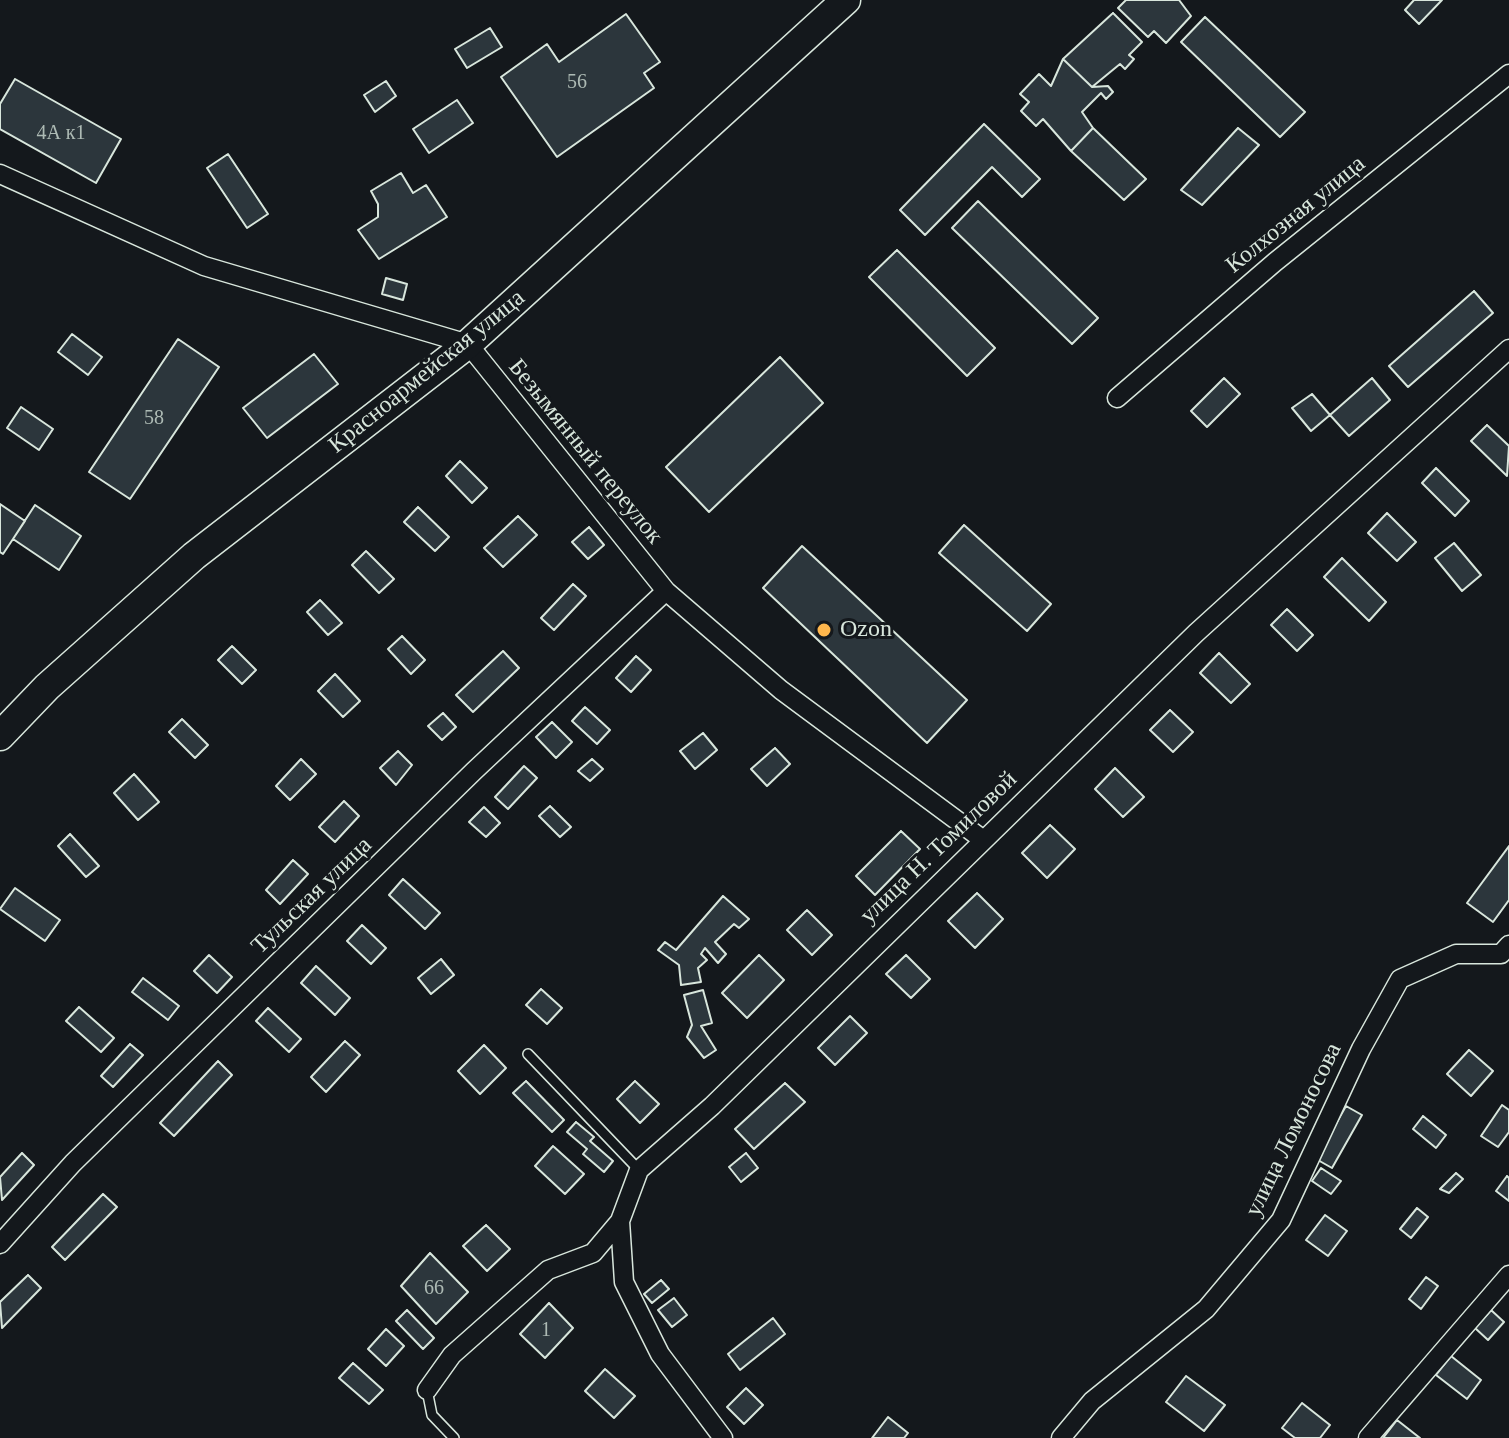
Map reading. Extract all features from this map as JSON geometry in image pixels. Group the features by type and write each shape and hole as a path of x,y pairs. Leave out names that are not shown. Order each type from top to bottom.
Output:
{"main road":[{"name":"Красноармейская улица","path":"0,736 47,687 194,556 468,344 846,0"}],"street":[{"name":"Колхозная улица","path":"1117,398 1275,262 1509,74"},
{"path":"0,174 204,266 468,344"},
{"name":"Безымянный переулок","path":"468,344 666,591 781,690 982,839"},
{"name":"улица Н. Томиловой","path":"427,1390 452,1355 548,1270 593,1253 620,1221 639,1170 712,1106 1196,633 1509,349"},
{"name":"Тульская улица","path":"0,1244 73,1163 474,771 666,591"},
{"name":"улица Ломоносова","path":"1061,1438 1092,1401 1206,1309 1281,1220 1361,1049 1400,979 1456,954 1501,954 1509,945"},
{"path":"620,1221 624,1282 660,1354 723,1438"},
{"path":"1368,1438 1509,1275"}],"lane":[{"path":"528,1054 639,1170"},
{"path":"427,1390 432,1415 454,1438"}],"building":[{"path":"1126,0 1179,0 1191,16 1166,43 1154,31 1148,37 1118,8"},
{"path":"1414,0 1442,0 1419,24 1405,10"},
{"path":"1113,13 1142,42 1129,55 1134,59 1125,69 1120,64 1092,87 1063,59"},
{"path":"626,14 660,62 644,73 654,88 557,157 501,77 547,44 559,62"},
{"path":"1205,17 1305,112 1280,137 1181,42"},
{"path":"490,28 502,47 467,68 455,49"},
{"path":"1063,59 1092,87 1108,86 1113,92 1106,99 1101,93 1082,112 1093,128 1071,151 1043,119 1036,126 1021,111 1029,102 1020,94 1039,74 1051,86"},
{"path":"15,79 121,139 96,183 0,129 0,104"},
{"path":"386,81 396,96 375,112 364,95"},
{"path":"457,100 473,123 429,153 413,129"},
{"path":"984,124 1040,179 1022,197 992,167 925,235 900,210"},
{"path":"1093,128 1146,179 1124,200 1071,151"},
{"path":"1238,128 1259,145 1202,205 1181,190"},
{"path":"228,154 268,214 247,228 207,168"},
{"path":"401,173 413,193 426,185 447,217 379,259 358,230 378,217 378,204 371,191"},
{"path":"978,201 1098,318 1072,344 952,228"},
{"path":"897,250 995,348 967,376 869,277"},
{"path":"386,278 407,284 403,300 382,294"},
{"path":"1474,291 1493,313 1408,387 1389,366"},
{"path":"72,334 102,357 88,375 58,352"},
{"path":"178,339 219,367 130,499 89,472"},
{"path":"314,354 338,384 267,438 243,408"},
{"path":"780,357 823,403 709,512 666,467"},
{"path":"1224,378 1240,394 1207,427 1191,411"},
{"path":"1372,378 1390,400 1349,436 1330,415"},
{"path":"1312,394 1330,415 1311,431 1292,408"},
{"path":"21,407 53,429 39,450 7,428"},
{"path":"1487,425 1509,446 1507,476 1471,441"},
{"path":"460,461 487,488 472,503 446,476"},
{"path":"1436,468 1469,501 1455,516 1422,483"},
{"path":"0,504 25,521 3,554 0,552"},
{"path":"35,505 81,536 59,570 13,539"},
{"path":"418,507 449,537 435,551 404,522"},
{"path":"1387,513 1416,542 1397,561 1368,533"},
{"path":"518,516 537,535 503,567 484,548"},
{"path":"964,525 1051,604 1027,631 939,553"},
{"path":"589,527 604,545 588,559 572,542"},
{"path":"1454,543 1481,575 1462,591 1435,558"},
{"path":"802,546 967,700 927,743 763,588"},
{"path":"366,551 394,579 379,593 352,565"},
{"path":"1342,558 1386,602 1369,621 1324,577"},
{"path":"573,584 586,596 554,630 541,618"},
{"path":"320,600 342,623 328,635 307,612"},
{"path":"1287,609 1313,635 1297,651 1271,625"},
{"path":"402,636 425,660 411,674 388,649"},
{"path":"232,646 256,670 242,684 218,660"},
{"path":"503,651 519,668 473,712 456,695"},
{"path":"1219,653 1250,684 1231,703 1200,673"},
{"path":"636,656 651,670 631,692 616,678"},
{"path":"335,674 360,701 343,717 318,691"},
{"path":"585,707 610,730 597,744 572,721"},
{"path":"1170,710 1193,732 1173,752 1150,730"},
{"path":"443,713 456,727 442,740 428,726"},
{"path":"182,719 208,745 195,758 169,732"},
{"path":"552,722 572,742 556,758 536,737"},
{"path":"703,733 717,750 695,769 680,751"},
{"path":"775,748 790,764 767,786 751,769"},
{"path":"398,751 412,765 396,785 380,768"},
{"path":"301,759 316,774 290,800 276,786"},
{"path":"592,759 603,769 590,781 578,771"},
{"path":"524,766 537,778 508,809 495,797"},
{"path":"1115,768 1144,797 1123,817 1095,789"},
{"path":"134,774 159,802 138,820 114,793"},
{"path":"344,801 359,816 335,842 319,827"},
{"path":"550,806 571,827 560,837 539,816"},
{"path":"484,807 500,823 486,837 469,822"},
{"path":"1050,825 1075,849 1047,878 1022,853"},
{"path":"901,831 920,849 875,895 856,876"},
{"path":"70,834 99,866 86,877 58,846"},
{"path":"1509,846 1509,900 1493,922 1467,903"},
{"path":"293,860 308,874 280,904 266,890"},
{"path":"403,879 440,913 425,929 389,895"},
{"path":"15,888 60,920 45,941 0,909"},
{"path":"977,893 1003,919 975,948 948,921"},
{"path":"723,896 749,919 739,928 734,924 715,942 726,954 718,963 705,948 701,954 707,960 698,968 701,982 681,985 679,965 658,950 665,942 676,950"},
{"path":"807,910 832,935 812,955 787,930"},
{"path":"362,925 386,948 371,964 347,941"},
{"path":"209,955 232,977 217,993 194,971"},
{"path":"759,955 784,980 747,1018 722,993"},
{"path":"906,955 930,979 911,998 886,974"},
{"path":"441,959 454,975 431,994 418,978"},
{"path":"316,966 350,998 335,1015 301,983"},
{"path":"143,978 179,1006 168,1020 132,992"},
{"path":"541,989 562,1008 547,1024 526,1005"},
{"path":"703,990 712,1023 701,1026 716,1050 704,1058 687,1037 692,1025 684,995"},
{"path":"79,1007 114,1038 101,1052 66,1021"},
{"path":"268,1008 301,1039 289,1052 256,1021"},
{"path":"850,1016 867,1033 835,1065 818,1048"},
{"path":"345,1041 360,1055 326,1092 311,1077"},
{"path":"130,1044 143,1055 113,1087 101,1076"},
{"path":"484,1045 506,1068 480,1094 458,1071"},
{"path":"1469,1050 1493,1071 1471,1096 1447,1074"},
{"path":"218,1061 232,1075 174,1136 160,1123"},
{"path":"526,1081 564,1120 552,1132 513,1093"},
{"path":"635,1081 659,1104 640,1123 617,1099"},
{"path":"785,1083 805,1102 754,1149 735,1129"},
{"path":"1502,1105 1509,1110 1509,1132 1498,1147 1481,1136"},
{"path":"1346,1106 1362,1115 1332,1168 1316,1159"},
{"path":"1423,1116 1446,1135 1436,1148 1413,1129"},
{"path":"576,1122 594,1137 590,1141 613,1161 604,1172 583,1154 587,1149 567,1132"},
{"path":"553,1146 584,1174 565,1194 535,1166"},
{"path":"22,1153 34,1165 2,1200 0,1177"},
{"path":"746,1153 758,1168 741,1182 729,1167"},
{"path":"1321,1168 1341,1181 1331,1194 1312,1181"},
{"path":"1456,1173 1463,1179 1449,1193 1440,1189"},
{"path":"1507,1176 1509,1178 1509,1201 1496,1191"},
{"path":"103,1194 117,1207 65,1260 52,1247"},
{"path":"1417,1208 1428,1217 1411,1238 1400,1229"},
{"path":"1325,1215 1347,1231 1328,1256 1306,1240"},
{"path":"486,1225 510,1249 487,1271 463,1246"},
{"path":"430,1253 468,1292 436,1324 401,1286"},
{"path":"28,1275 41,1288 2,1328 0,1302"},
{"path":"1426,1277 1438,1286 1421,1309 1409,1299"},
{"path":"661,1280 669,1289 652,1303 644,1294"},
{"path":"674,1298 687,1315 672,1327 658,1310"},
{"path":"549,1303 573,1328 545,1358 520,1334"},
{"path":"407,1310 434,1338 423,1349 396,1321"},
{"path":"1491,1310 1504,1322 1488,1340 1475,1328"},
{"path":"773,1318 785,1334 740,1370 728,1354"},
{"path":"386,1329 404,1346 386,1366 368,1349"},
{"path":"1451,1356 1481,1380 1467,1399 1436,1375"},
{"path":"353,1363 383,1390 369,1404 339,1378"},
{"path":"605,1369 635,1396 614,1418 585,1391"},
{"path":"1186,1376 1225,1405 1204,1431 1166,1402"},
{"path":"746,1388 763,1405 744,1424 727,1407"},
{"path":"1302,1403 1330,1425 1320,1438 1295,1438 1282,1428"},
{"path":"888,1417 908,1433 904,1438 872,1438"},
{"path":"1397,1420 1420,1438 1383,1438"}],"place":[{"name":"Ozon","path":"824,630"}]}
